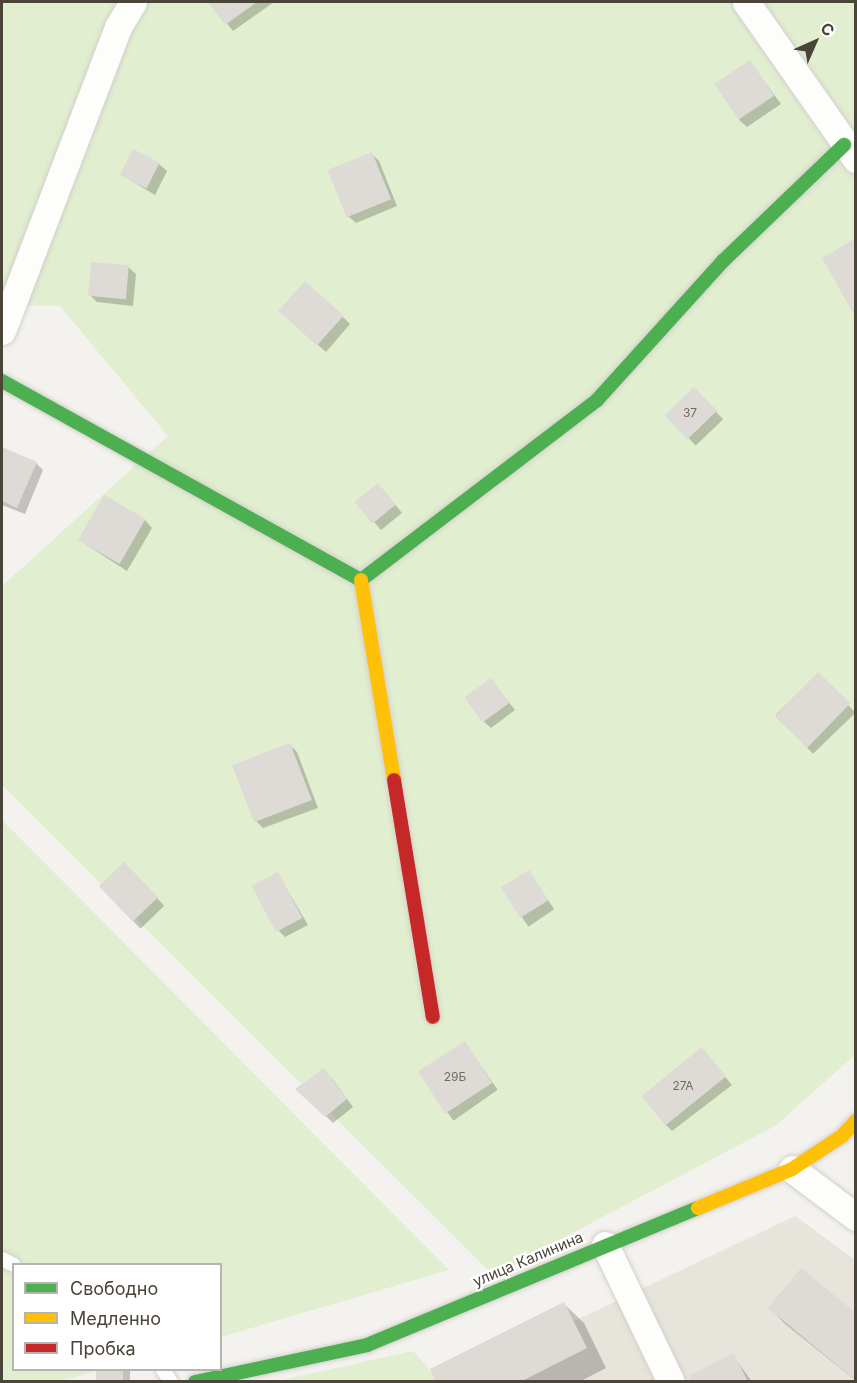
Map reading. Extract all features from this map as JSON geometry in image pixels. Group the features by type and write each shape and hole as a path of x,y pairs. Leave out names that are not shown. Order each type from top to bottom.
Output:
{"street":[{"path":"2,331 117,27 133,2"},
{"path":"361,580 597,400 723,261 850,152 746,2"},
{"path":"2,381 361,580"},
{"path":"361,580 433,1017"},
{"name":"улица Калинина","path":"195,1382 367,1345 792,1169 842,1136 855,1121"},
{"path":"792,1169 855,1217"},
{"path":"605,1245 671,1382"}],"shaded area":[{"path":"795,1216 855,1260 855,1381 446,1382"}],"green space":[{"path":"2,2 855,2 855,1055 775,1126 493,1275 2,785 2,586 168,436 60,306 2,305"},
{"path":"2,820 449,1270 222,1337 222,1263 12,1263 12,1371 99,1371 58,1381 2,1381"},
{"path":"413,1351 440,1381 273,1382"}],"building":[{"path":"208,2 257,2 225,25"},
{"path":"750,60 774,96 738,120 714,84"},
{"path":"133,149 160,163 147,188 120,175"},
{"path":"372,152 391,199 347,217 327,170"},
{"path":"856,238 856,318 822,258"},
{"path":"91,262 129,265 126,299 88,296"},
{"path":"305,281 344,316 317,346 278,311"},
{"path":"694,387 717,411 687,439 665,415"},
{"path":"2,447 37,462 17,508 2,501"},
{"path":"378,483 396,505 372,524 355,502"},
{"path":"104,495 146,519 120,564 78,540"},
{"path":"818,672 850,703 807,748 775,717"},
{"path":"491,678 509,703 483,722 464,697"},
{"path":"290,743 312,800 254,822 232,765"},
{"path":"124,862 158,897 133,922 99,886"},
{"path":"529,870 548,901 520,918 501,887"},
{"path":"278,872 302,918 276,932 252,886"},
{"path":"465,1041 492,1083 445,1113 418,1071"},
{"path":"702,1047 726,1077 665,1126 641,1096"},
{"path":"324,1068 347,1099 325,1117 295,1089"},
{"path":"801,1268 856,1313 856,1381 768,1308"},
{"path":"564,1302 587,1348 520,1382 436,1382 430,1369"},
{"path":"734,1353 748,1382 691,1382 689,1376"},
{"path":"96,1371 123,1371 123,1382 96,1382"}],"traffic: fast":[{"path":"361,580 597,400 723,261 844,145"},
{"path":"2,381 361,580"},
{"path":"195,1382 367,1345 698,1208"}],"traffic: slow":[{"path":"361,580 394,780"},
{"path":"698,1208 792,1169 842,1136 856,1121"}],"traffic: jam":[{"path":"394,780 433,1017"}]}
